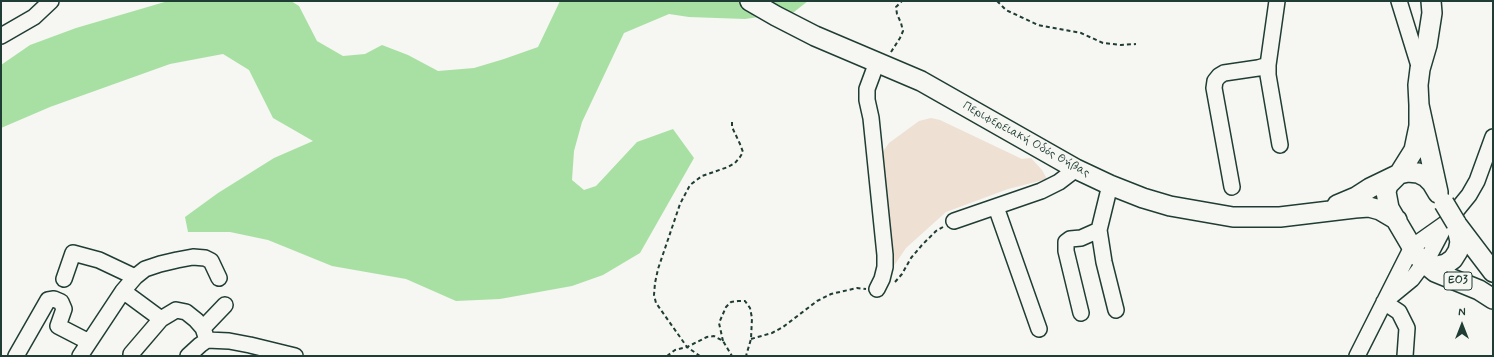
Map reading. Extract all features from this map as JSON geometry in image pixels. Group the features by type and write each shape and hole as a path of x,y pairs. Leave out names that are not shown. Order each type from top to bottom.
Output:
{"main road":[{"name":"Περιφερειακή Οδός Θήβας","path":"750,1 815,36 921,81 1076,169 1143,198 1170,206 1233,217 1280,217 1370,207 1380,210 1397,220"},
{"name":"ΕΟ3","path":"1432,1 1432,13 1427,45 1420,69 1418,85 1419,126 1414,150 1399,174 1388,185 1386,192 1389,208 1416,254 1426,265 1435,272 1478,290 1492,298"},
{"name":"ΕΟ3","path":"1419,104 1441,198 1460,242 1458,251 1453,259 1446,264 1437,266 1426,265"},
{"name":"ΕΟ3","path":"1399,174 1413,173 1426,177 1432,183 1441,198"},
{"name":"Περιφερειακή Οδός Θήβας","path":"1319,212 1356,197 1370,188 1399,174"},
{"name":"ΕΟ3","path":"1451,223 1493,272"}],"street":[{"path":"1,36 34,17 51,1"},
{"path":"1277,1 1268,65 1268,75 1280,145"},
{"path":"1399,1 1420,69"},
{"path":"877,289 882,279 885,267 885,255 867,89 881,64"},
{"path":"1232,187 1214,88 1215,81 1218,76 1224,73 1268,65"},
{"path":"1357,356 1412,247 1451,223 1474,185 1493,137"},
{"path":"954,221 1041,191 1059,182 1076,169"},
{"path":"1110,185 1099,230 1104,262 1116,310"},
{"path":"996,207 1039,329"},
{"path":"1081,313 1066,251 1066,242 1070,239 1081,238 1099,230"},
{"path":"64,279 73,254 99,260 135,276"},
{"path":"80,356 123,291 135,276 145,269 160,264 193,257 205,258 211,261 219,278"},
{"path":"1384,302 1412,279 1426,265"},
{"path":"123,291 161,319"},
{"path":"16,356 48,300 54,299 61,302 64,309 58,326 89,342"},
{"path":"1384,302 1399,312 1407,328 1406,356"},
{"path":"188,356 200,345 205,334 225,305"},
{"path":"132,354 161,319 176,310 186,312 196,320 205,334 295,356"}],"path":[{"path":"881,64 900,38 902,31 901,23 896,7 902,1"},
{"path":"997,1 1006,10 1038,25 1081,33 1103,43 1121,45 1136,44"},
{"path":"700,356 687,347 656,303 654,295 658,269 680,204 690,185 702,176 728,167 740,157 743,152 732,127 732,119"},
{"path":"751,339 772,333 783,327 817,301 831,294 857,288 877,289 888,287 902,274 911,258 931,235 954,221"},
{"path":"732,356 723,341 719,323 726,307 731,302 746,301 750,308 752,318 751,339 746,356"},
{"path":"667,356 675,350 687,347 707,337 714,336 723,341"}],"shaded area":[{"path":"931,118 940,120 1022,159 1031,158 1042,170 1047,179 1008,189 946,212 906,248 889,273 882,153 889,143 919,121"}],"green space":[{"path":"168,1 291,1 299,6 317,41 343,56 365,54 382,45 408,55 438,71 474,68 538,47 560,1 808,1 794,12 745,19 689,17 669,14 624,33 582,122 574,151 572,180 584,190 596,186 637,142 673,129 694,158 640,253 603,275 572,286 500,299 456,301 406,279 332,266 268,240 230,232 188,232 185,217 218,193 274,158 313,141 273,118 249,70 223,54 170,64 50,107 1,128 1,65 30,45 76,28"}]}
